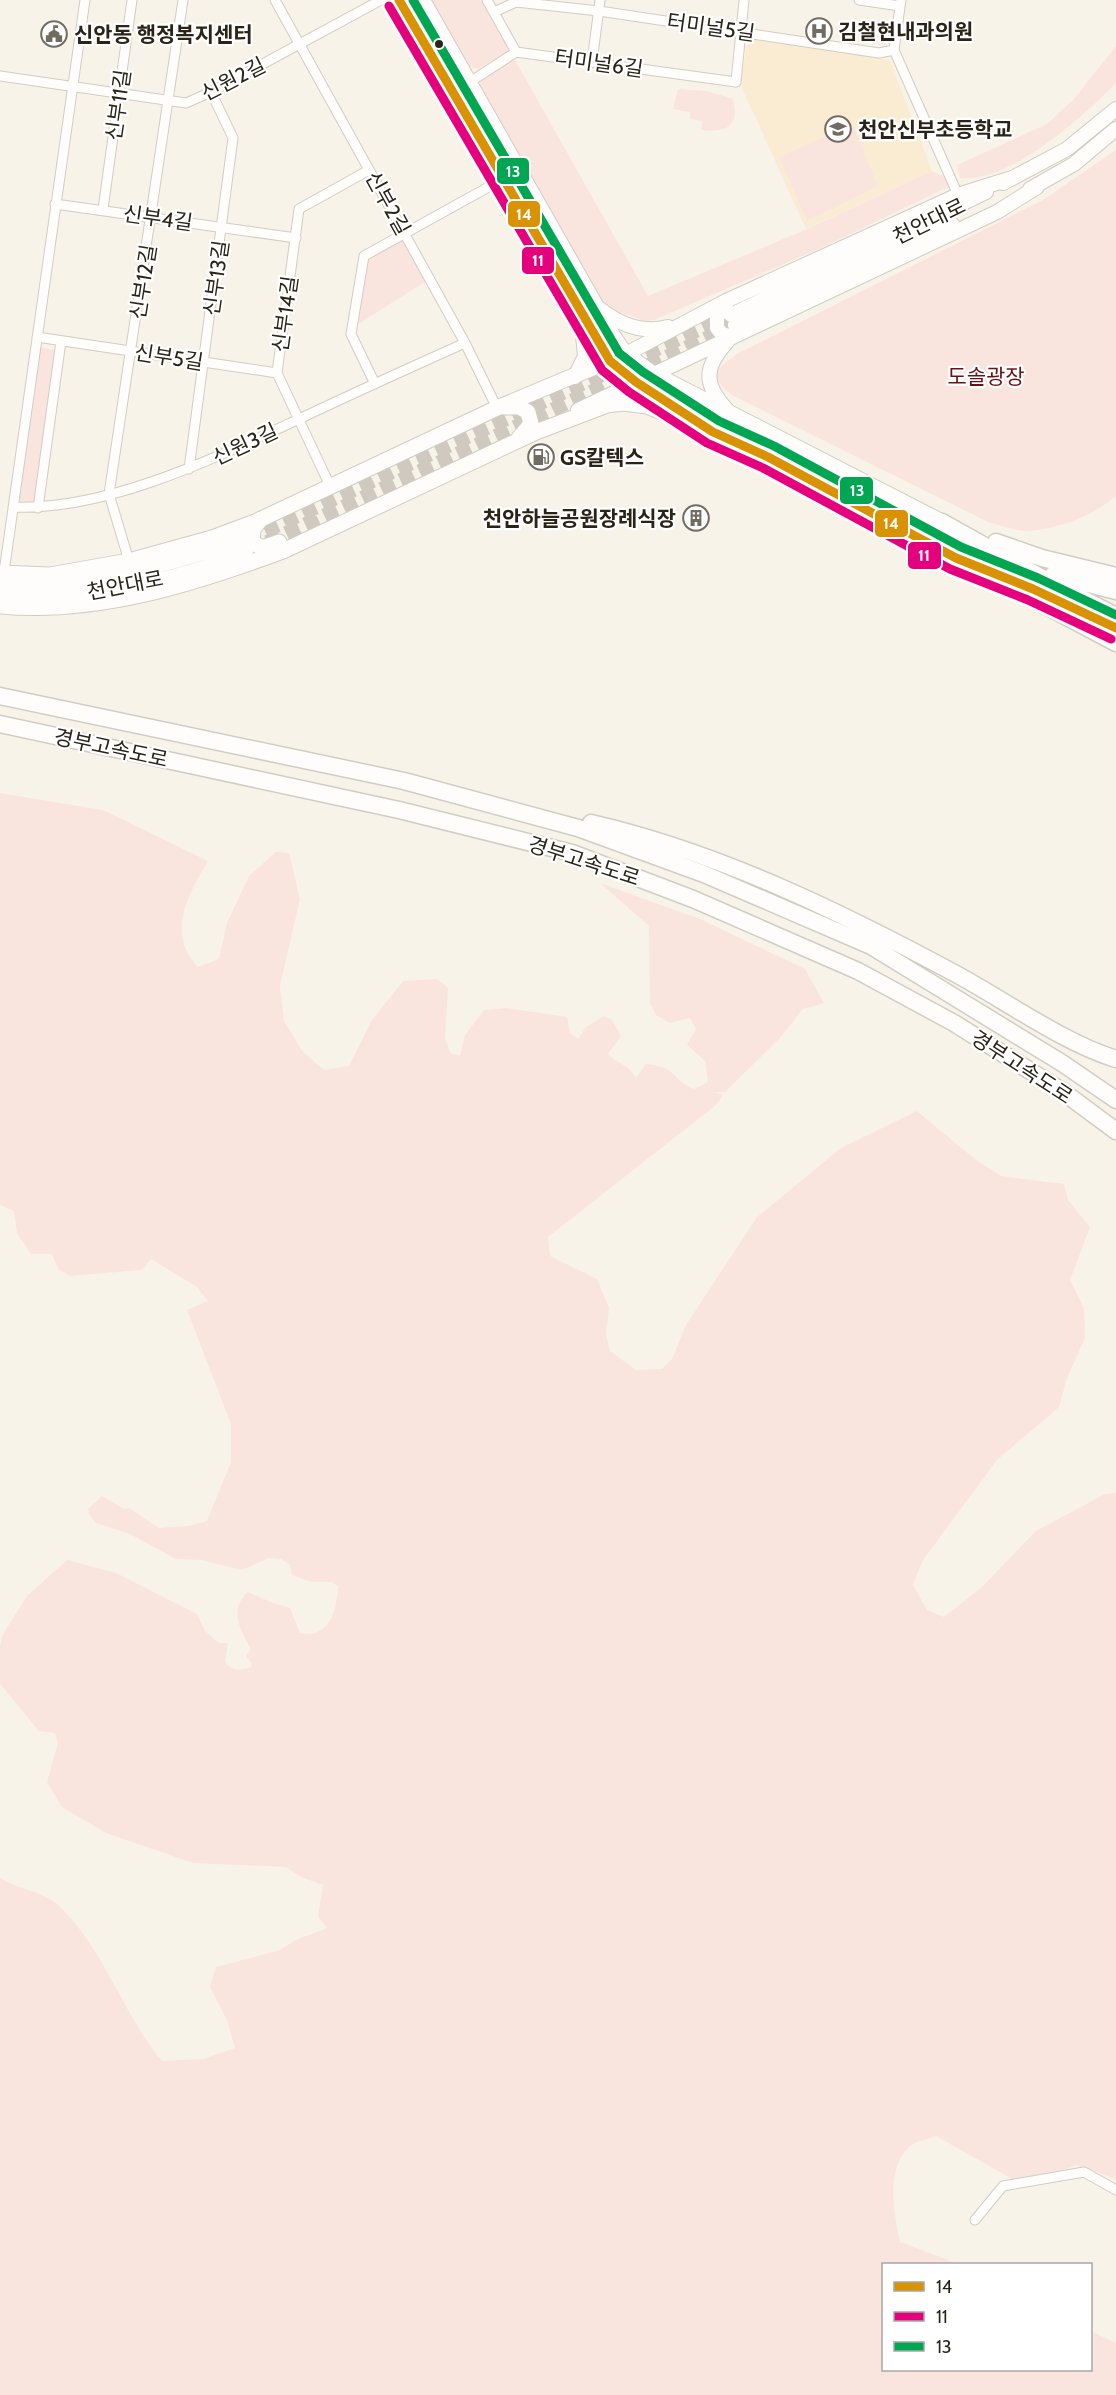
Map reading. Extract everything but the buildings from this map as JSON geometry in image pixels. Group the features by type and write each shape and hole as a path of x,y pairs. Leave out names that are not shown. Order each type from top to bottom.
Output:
{"highway":[{"path":"942,522 1042,558 1116,576"},
{"path":"942,522 1047,572 1116,591"},
{"path":"942,522 1051,584 1116,616"},
{"path":"956,558 1033,589 1113,637"},
{"name":"경부고속도로","path":"0,696 404,781 578,828 704,874 871,946 1009,1029 1116,1100"},
{"name":"경부고속도로","path":"0,724 399,810 572,853 693,899 858,971 954,1023 1062,1091 1116,1131"},
{"path":"404,781 621,830 718,862 807,899 889,939 1015,1006 1080,1045 1116,1059"},
{"path":"1062,1091 1116,1138"}],"main road":[{"path":"399,0 610,361 636,382 713,432"},
{"path":"423,0 626,354 652,373 942,522"},
{"name":"천안대로","path":"733,325 1067,149 1116,109"},
{"path":"536,432 636,382 733,325 997,212 1074,164 1116,129"},
{"path":"1,577 50,575 129,561 181,548 261,519 497,408 626,354 728,300 958,195 1009,179"},
{"path":"728,300 719,313 717,328 722,334 733,325"},
{"path":"596,305 621,323 645,330 662,329 688,321"},
{"path":"575,377 582,367 586,349 579,311"},
{"path":"733,325 714,357 708,376 714,394 733,416"},
{"path":"0,606 54,607 117,600 204,578 283,552 536,432 607,405 624,403 647,406 768,457 956,558"},
{"path":"497,408 515,406 528,412 531,424 517,440"},
{"path":"261,519 253,529 251,539 255,545 262,548 389,501"},
{"name":"천안대로","path":"0,599 47,597 129,586 197,569 245,546 103,579 1,577"}],"street":[{"path":"1,577 85,0"},
{"name":"신부11길","path":"103,209 132,0"},
{"name":"신부12길","path":"129,561 109,494 133,351 183,0"},
{"name":"신부2길","path":"275,0 465,343 497,408"},
{"name":"신원2길","path":"0,76 186,103 211,92 381,0"},
{"path":"470,82 516,52 487,0"},
{"path":"592,62 600,0"},
{"path":"740,32 744,0"},
{"path":"859,0 901,3 894,50 958,195"},
{"name":"터미널5길","path":"494,12 516,2 599,11 879,53 894,50"},
{"name":"터미널6길","path":"516,52 736,82 740,32"},
{"name":"신부13길","path":"189,469 223,227 233,138 211,92"},
{"name":"신부14길","path":"331,488 277,373 298,209 369,170"},
{"path":"375,384 351,334 364,256 503,179"},
{"name":"신부4길","path":"55,204 296,238"},
{"name":"신부5길","path":"37,338 277,373"},
{"path":"38,508 61,341"},
{"name":"신원3길","path":"13,507 38,508 109,494 189,469 465,343"},
{"path":"975,2220 1003,2186 1084,2172 1116,2190"}],"shaded area":[{"name":"천안신부초등학교","path":"754,39 890,60 932,171 806,229 741,86 746,46"}],"green space":[{"path":"431,0 484,0 509,44 508,51 478,69 468,66"},
{"path":"1116,46 1116,83 1085,113 1023,159 980,177 960,178 957,165 1047,124 1074,99"},
{"path":"510,59 515,60 648,296 805,230 932,171 949,182 948,187 825,246 654,320 645,321 605,307 480,88 481,78"},
{"path":"678,89 707,91 733,99 735,116 733,121 724,129 701,130 702,121 690,119 690,112 673,109"},
{"path":"852,125 878,186 807,221 779,157"},
{"name":"도솔광장","path":"1116,150 1116,496 1087,515 1064,524 1030,531 988,522 732,395 720,384 716,375 719,368 737,354 1043,200"},
{"path":"404,237 428,280 357,325 367,259"},
{"path":"38,348 57,351 35,501 32,503 17,502"},
{"path":"0,793 103,810 208,861 188,901 182,928 183,941 188,954 198,967 219,959 227,923 249,876 276,852 289,853 300,899 280,986 284,1021 302,1051 324,1070 349,1066 372,1020 403,981 437,979 448,988 445,1038 450,1053 460,1056 465,1035 484,1010 507,1008 567,1017 570,1033 578,1039 586,1027 604,1016 612,1020 621,1036 608,1054 629,1069 636,1078 646,1064 664,1068 694,1089 708,1082 705,1061 687,1045 696,1029 690,1018 670,1023 656,1015 650,1003 649,926 600,883 700,919 805,969 824,1003 803,1009 779,1039 725,1092 715,1092 723,1095 716,1105 548,1237 550,1256 597,1279 609,1308 606,1334 610,1351 636,1370 662,1369 672,1359 686,1325 757,1217 841,1148 917,1111 976,1160 1001,1176 1064,1184 1068,1200 1090,1227 1070,1280 1084,1308 1085,1338 1067,1378 1059,1407 997,1460 923,1560 913,1585 927,1610 944,1617 981,1588 1036,1531 1105,1494 1116,1493 1116,2179 1077,2165 1021,2184 936,2136 910,2146 902,2155 894,2178 894,2205 900,2242 956,2263 882,2263 882,2371 1092,2371 1092,2331 1116,2343 1116,2395 0,2395 0,1878 53,1901 74,1922 101,1961 135,2022 162,2061 204,2059 235,2048 227,2020 210,1987 216,1967 280,1950 296,1940 327,1928 318,1917 323,1885 301,1877 286,1867 193,1863 106,1833 62,1807 47,1782 58,1743 55,1733 39,1731 0,1684 0,1646 3,1634 27,1596 67,1560 116,1573 197,1614 205,1631 219,1643 228,1643 225,1662 231,1668 240,1670 251,1667 252,1664 246,1656 251,1649 240,1627 237,1612 242,1599 248,1592 290,1608 300,1633 310,1634 318,1632 330,1621 336,1605 338,1586 331,1582 311,1582 292,1575 290,1565 281,1559 269,1558 242,1570 201,1560 176,1559 130,1534 96,1523 88,1509 102,1496 124,1509 129,1508 159,1528 189,1526 207,1521 231,1462 231,1424 187,1310 208,1301 197,1287 151,1259 142,1270 70,1276 58,1269 52,1254 31,1254 17,1233 14,1211 0,1205"}],"tunnel":[{"path":"246,540 726,317"},
{"path":"267,542 735,325"}],"transit line":[{"name":"14","path":"399,0 610,361 636,382 713,432 768,457 956,558 1033,589 1116,628"},
{"name":"13","path":"413,0 619,353 643,372 719,421 774,446 961,547 1038,578 1116,615"},
{"name":"11","path":"389,6 602,370 629,392 707,443 763,468 950,569 1028,600 1111,639"}],"place":[{"name":"김철현내과의원","path":"819,31"},
{"name":"신안동 행정복지센터","path":"54,34"},
{"name":"천안신부초등학교","path":"838,129"},
{"name":"GS칼텍스","path":"541,457"},
{"name":"천안하늘공원장례식장","path":"696,518"}]}
